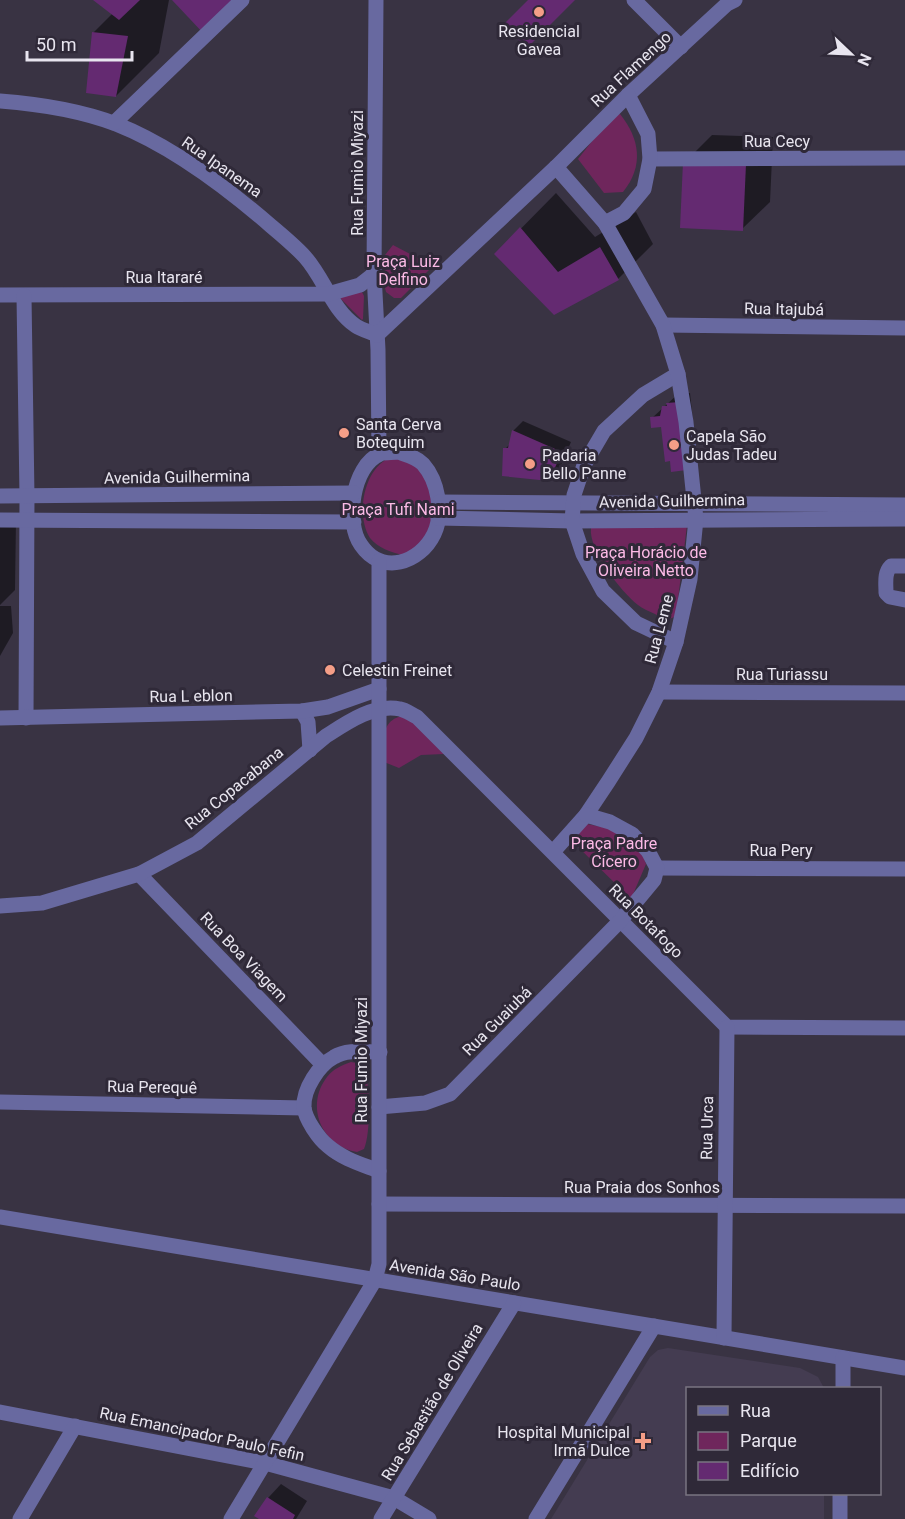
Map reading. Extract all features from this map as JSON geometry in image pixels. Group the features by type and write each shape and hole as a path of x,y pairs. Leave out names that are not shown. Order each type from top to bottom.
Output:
{"street":[{"path":"114,123 242,0"},
{"name":"Rua Fumio Miyazi","path":"376,0 374,274 379,454"},
{"path":"634,0 681,47"},
{"name":"Rua Flamengo","path":"556,167 628,94 727,4 735,0"},
{"path":"605,223 624,213 644,189 650,159 648,134 628,94"},
{"name":"Rua Ipanema","path":"0,101 40,105 114,123 149,138 236,195 304,256 320,276 328,294 356,326 377,335"},
{"name":"Rua Cecy","path":"650,159 905,158"},
{"path":"377,335 556,167"},
{"name":"Rua Leme","path":"553,852 586,815 636,738 659,692 676,642 690,579 695,511 686,422 678,374 663,325 605,223 556,167"},
{"name":"Rua Itararé","path":"0,295 328,294 360,285 374,274"},
{"path":"24,296 27,497 26,718"},
{"name":"Rua Itajubá","path":"663,325 905,328"},
{"path":"676,642 636,623 603,591 583,554 572,521 573,503 584,465 603,431 643,395 678,374"},
{"path":"398,452 413,457 423,465 434,482 439,510 437,528 430,544 416,557 400,564 379,561 368,553 360,544 354,522 352,508 359,476 379,454 398,452"},
{"name":"Avenida Guilhermina","path":"0,496 354,494"},
{"name":"Avenida Guilhermina","path":"439,510 573,503 695,511 905,519"},
{"name":"Avenida Guilhermina","path":"439,510 572,521 695,511 905,505"},
{"path":"0,520 354,522"},
{"name":"Rua Fumio Miyazi","path":"231,1519 375,1280 379,1264 379,561"},
{"path":"905,566 891,566 886,575 886,593 890,597 905,600"},
{"name":"Rua L eblon","path":"0,718 302,711 328,707 379,689"},
{"name":"Rua Turiassu","path":"659,692 905,693"},
{"name":"Rua Copacabana","path":"0,906 42,903 139,874 197,843 340,727 378,708"},
{"name":"Rua Botafogo","path":"378,708 401,709 417,717 727,1027"},
{"path":"302,711 308,722 310,750"},
{"path":"586,815 610,822 632,834 648,851 657,868 654,880 620,921"},
{"name":"Rua Pery","path":"657,868 905,869"},
{"name":"Rua Boa Viagem","path":"139,874 323,1065"},
{"name":"Rua Guaiubá","path":"379,1107 425,1103 450,1094 620,921"},
{"path":"727,1027 905,1028"},
{"name":"Rua Urca","path":"724,1338 727,1027"},
{"path":"379,1171 351,1161 327,1146 309,1120 304,1108 307,1092 323,1065 335,1056 350,1052 380,1052"},
{"name":"Rua Perequê","path":"0,1102 304,1108"},
{"name":"Rua Praia dos Sonhos","path":"378,1204 905,1206"},
{"name":"Avenida São Paulo","path":"0,1217 905,1368"},
{"name":"Rua Sebastião de Oliveira","path":"381,1519 514,1303"},
{"path":"536,1519 654,1326"},
{"path":"843,1358 843,1387"},
{"name":"Rua Emancipador Paulo Fefin","path":"0,1412 264,1463 394,1498 429,1519"},
{"path":"20,1519 75,1426"},
{"path":"840,1495 840,1519"}],"shaded area":[{"name":"Hospital Municipal Irmã Dulce","path":"668,1348 800,1368 818,1377 823,1387 686,1387 686,1495 824,1495 824,1519 551,1519 650,1357 658,1350"}],"green space":[{"path":"620,114 632,133 637,162 630,182 623,192 604,193 578,159 612,116"},
{"name":"Praça Luiz Delfino","path":"393,245 433,266 401,298 394,298 386,292 384,284 385,255"},
{"path":"362,292 364,296 362,320 338,296"},
{"name":"Praça Tufi Nami","path":"406,455 428,480 434,515 424,544 402,555 381,547 370,538 365,528 363,505 365,492 375,470 382,462 392,457"},
{"name":"Praça Horácio de Oliveira Netto","path":"687,525 676,616 665,620 638,605 623,590 600,558 591,537 591,528"},
{"path":"402,716 411,719 444,754 421,755 399,768 384,762 386,728 389,723"},
{"name":"Praça Padre Cícero","path":"582,823 617,830 642,853 646,864 631,899 571,840"},
{"path":"351,1062 362,1064 368,1092 368,1132 364,1149 357,1152 334,1142 320,1123 317,1111 320,1088 327,1077 338,1068"}],"building":[{"path":"93,0 140,0 119,20"},
{"path":"172,0 242,0 205,35"},
{"name":"Residencial Gavea","path":"528,0 575,0 527,48 503,25"},
{"path":"92,32 128,36 116,97 86,93"},
{"path":"683,162 746,164 743,231 680,228"},
{"path":"520,227 558,272 600,247 619,280 554,315 494,254"},
{"name":"Capela São Judas Tadeu","path":"680,402 687,470 671,472 670,461 665,462 661,427 651,428 650,417 660,416 662,406 667,406 666,403"},
{"name":"Padaria Bello Panne","path":"512,430 562,452 549,481 502,476 503,448 508,448"},
{"path":"267,1497 295,1515 293,1519 259,1519 254,1516"}],"place":[{"name":"Residencial Gavea","path":"539,12"},
{"name":"Santa Cerva Botequim","path":"344,433"},
{"name":"Capela São Judas Tadeu","path":"674,445"},
{"name":"Padaria Bello Panne","path":"530,464"},
{"name":"Celestin Freinet","path":"330,670"},
{"name":"Hospital Municipal Irmã Dulce","path":"643,1441"}]}
